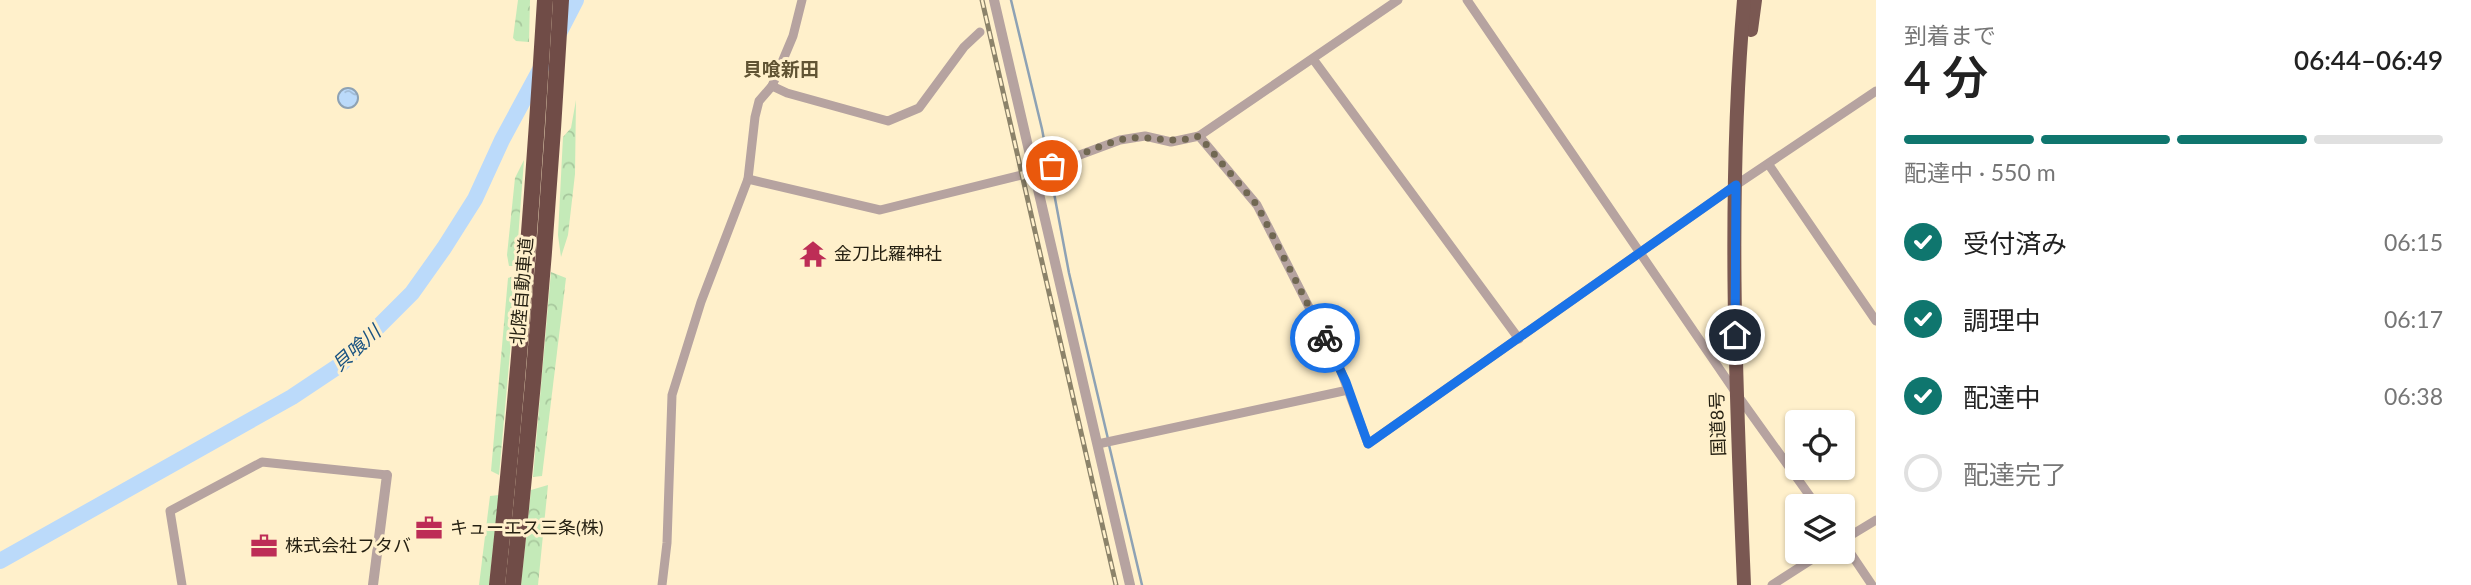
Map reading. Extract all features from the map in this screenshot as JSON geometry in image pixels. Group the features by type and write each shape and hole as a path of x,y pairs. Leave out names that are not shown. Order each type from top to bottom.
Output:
{"highway":[{"name":"北陸自動車道","path":"497,585 513,436 535,172 545,0"},
{"name":"北陸自動車道","path":"513,585 537,346 561,0"},
{"name":"国道8号","path":"1744,0 1736,185 1736,393 1744,585"},
{"name":"国道8号","path":"1737,136 1755,0"}],"street":[{"path":"662,585 667,543 672,395 701,302 748,179 759,101 772,86 793,36 801,0"},
{"path":"994,0 1101,443 1130,585"},
{"path":"748,179 880,210 1034,172 1121,140 1145,136 1171,142 1199,136 1398,0"},
{"path":"1467,0 1736,393 1808,494"},
{"path":"772,86 787,93 888,121 919,108 964,47 981,32"},
{"path":"1313,59 1518,338"},
{"path":"1199,136 1257,205 1339,366 1368,444 1736,185 1876,92"},
{"path":"1769,165 1876,321"},
{"path":"1101,443 1348,390"},
{"path":"182,585 170,511 262,462 387,475 373,585"},
{"path":"1855,533 1876,520"},
{"path":"1855,559 1872,585"},
{"path":"1772,585 1805,564"}],"green space":[{"path":"518,0 530,0 529,42 516,41 513,38"},
{"path":"576,100 575,174 568,235 561,257 558,235 563,137 571,128"},
{"path":"524,160 516,266 509,266 507,255 515,178"},
{"path":"551,272 566,278 542,476 533,477"},
{"path":"517,275 499,475 491,471 508,278"},
{"path":"548,485 538,585 521,585 531,490"},
{"path":"499,495 489,585 479,585 490,496"}],"water":[{"path":"344,88 352,88 358,98 352,108 344,108 338,102 338,94"}],"waterway":[{"name":"貝喰川","path":"559,33 576,0"},
{"path":"1011,0 1042,129 1069,273 1108,439"},
{"name":"貝喰川","path":"0,561 292,397 340,365 412,293 444,248 475,199 502,140 542,66"},
{"path":"1109,445 1142,585"}],"railway":[{"path":"982,0 1116,585"}],"way so far":[{"path":"1052,166 1121,140 1145,136 1171,142 1199,136 1257,205 1325,338"}],"place":[{"name":"金刀比羅神社","path":"813,254"},
{"name":"キューエス三条(株)","path":"429,528"},
{"name":"株式会社フタバ","path":"264,546"}],"district":[{"name":"貝喰新田","path":"781,69"}],"route":[{"path":"1325,338 1346,382 1368,444 1736,185 1735,335"}]}
